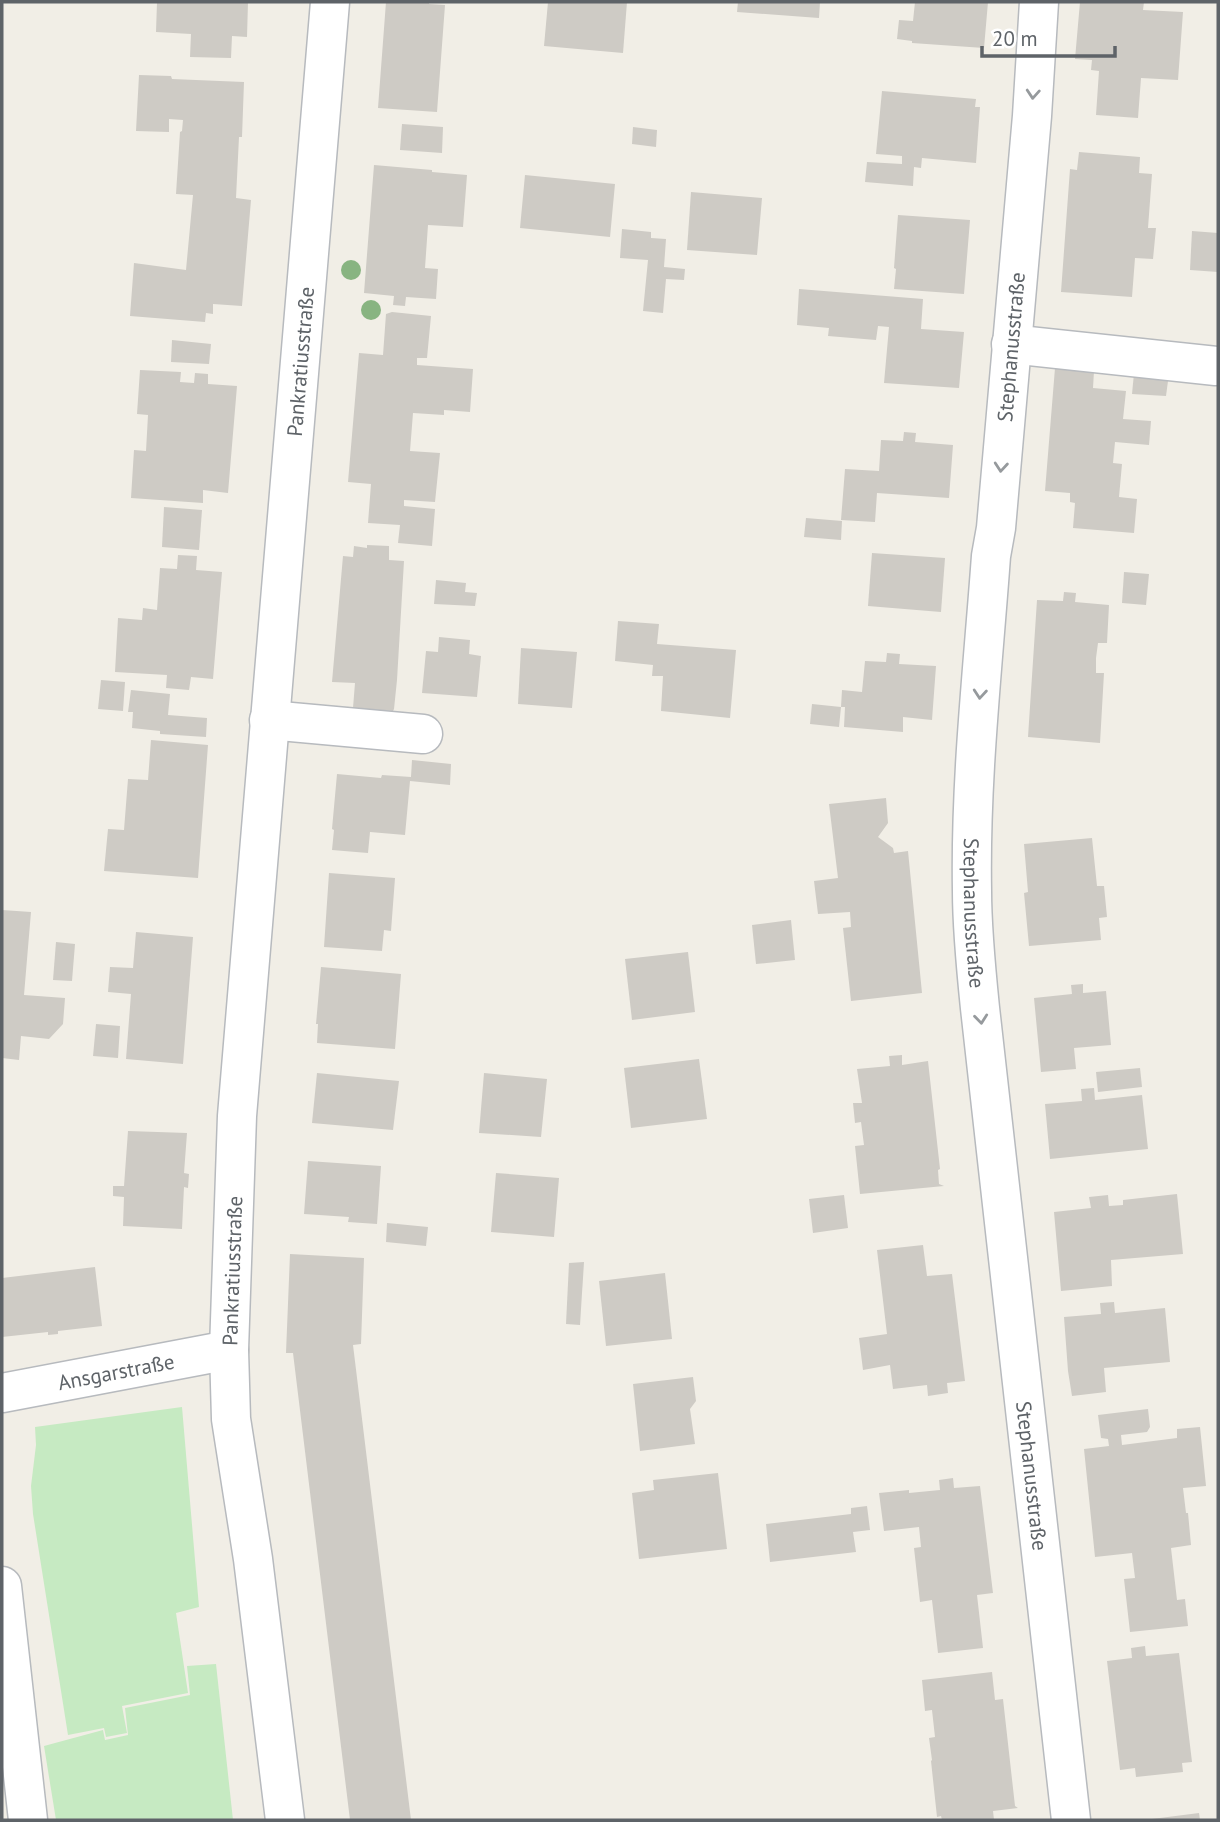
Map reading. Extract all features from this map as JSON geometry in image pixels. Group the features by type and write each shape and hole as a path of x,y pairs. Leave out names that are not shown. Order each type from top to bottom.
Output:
{"street":[{"name":"Pankratiusstraße","path":"285,1820 253,1559 231,1419 229,1350 237,1116 330,2"},
{"name":"Stephanusstraße","path":"1039,2 974,780 972,893 980,1008 1071,1820"},
{"path":"1011,344 1216,366"},
{"path":"270,720 423,734"},
{"name":"Ansgarstraße","path":"2,1393 229,1350"},
{"path":"2,1586 28,1820"}],"green space":[{"path":"182,1407 199,1607 176,1613 188,1693 122,1706 127,1733 106,1737 104,1728 68,1735 33,1514 31,1486 36,1445 35,1427"},
{"path":"216,1664 233,1820 56,1820 44,1746 103,1730 105,1740 128,1735 125,1708 190,1695 187,1666"}],"building":[{"path":"157,2 248,2 247,37 232,36 231,58 190,57 191,34 156,32"},
{"path":"386,2 429,2 445,5 437,112 378,108"},
{"path":"548,2 627,2 623,53 544,46"},
{"path":"738,2 820,2 819,18 737,12"},
{"path":"915,2 988,2 984,48 912,43 897,39 899,20 913,21"},
{"path":"1080,2 1144,2 1143,10 1183,12 1178,80 1141,78 1138,118 1096,115 1099,71 1091,70 1092,60 1075,59"},
{"path":"139,75 244,82 236,198 251,200 242,306 213,304 213,314 206,313 205,322 130,316 134,263 186,270 193,195 176,194 183,120 169,119 169,132 136,131"},
{"path":"882,91 976,99 975,107 980,107 976,163 922,158 921,168 914,167 913,186 865,182 867,162 902,164 902,156 876,154"},
{"path":"402,124 443,127 442,153 400,150"},
{"path":"633,127 657,130 656,147 632,144"},
{"path":"1079,152 1140,157 1139,173 1152,174 1148,228 1156,228 1153,259 1135,258 1132,297 1061,292 1070,169 1077,170"},
{"path":"374,165 467,175 463,227 428,225 425,268 438,269 436,299 406,297 405,306 393,305 394,296 364,293"},
{"path":"525,175 615,184 610,237 520,228"},
{"path":"691,192 762,198 757,255 687,250"},
{"path":"898,215 970,220 964,294 894,289"},
{"path":"622,229 651,232 651,238 666,239 664,267 685,269 684,280 666,279 663,313 643,311 648,260 620,258"},
{"path":"1192,231 1218,233 1218,272 1190,270"},
{"path":"799,289 923,299 921,329 964,332 959,388 884,383 889,327 878,326 876,340 828,336 829,328 797,325"},
{"path":"392,312 431,316 427,358 417,358 417,365 473,369 470,412 444,410 444,415 413,413 410,451 440,453 435,502 404,500 404,506 435,509 432,546 398,543 400,525 368,523 371,484 348,482 359,353 383,355 386,314"},
{"path":"172,340 211,344 209,364 171,362"},
{"path":"1135,363 1170,366 1166,396 1132,394"},
{"path":"1055,368 1094,371 1093,388 1126,391 1123,419 1151,421 1149,445 1115,442 1113,463 1122,464 1119,497 1137,499 1134,533 1073,528 1075,503 1070,502 1070,493 1045,491"},
{"path":"140,370 181,372 180,382 194,383 195,373 208,374 208,384 237,386 228,493 203,490 203,503 131,498 134,450 146,451 148,415 137,414"},
{"path":"904,432 916,433 915,442 953,445 949,498 877,493 875,522 841,520 845,469 879,471 881,440 903,441"},
{"path":"164,507 202,510 199,550 162,547"},
{"path":"806,518 842,521 841,540 804,537"},
{"path":"367,545 389,546 389,560 404,561 393,711 353,708 355,683 332,682 343,556 353,557 354,546 367,548"},
{"path":"872,553 945,558 941,612 868,606"},
{"path":"178,555 197,556 196,570 222,572 213,679 191,677 189,690 166,688 167,675 115,672 118,618 142,620 143,608 157,610 160,568 177,569"},
{"path":"1124,572 1149,574 1146,605 1122,603"},
{"path":"436,580 466,583 465,592 477,593 475,606 434,604"},
{"path":"1064,592 1076,593 1075,602 1109,605 1107,643 1098,643 1096,658 1096,673 1104,673 1100,743 1028,737 1037,600 1063,601"},
{"path":"618,621 659,624 657,644 736,650 730,718 661,711 663,676 652,676 653,665 615,661"},
{"path":"439,637 470,640 469,654 481,656 477,697 422,693 426,651 438,652"},
{"path":"521,648 577,652 572,708 518,704"},
{"path":"887,653 900,654 899,664 936,666 932,720 903,717 903,732 844,727 845,707 841,707 842,690 862,692 865,661 886,662"},
{"path":"101,680 125,682 123,711 98,709"},
{"path":"131,690 170,694 168,715 207,718 206,737 160,734 160,731 132,728 133,712 128,712"},
{"path":"812,704 841,707 839,727 810,724"},
{"path":"151,740 208,745 198,878 104,871 108,829 124,830 128,779 148,780"},
{"path":"412,760 451,764 450,785 410,781 405,835 370,832 368,853 332,850 337,774 381,778 382,775 411,777"},
{"path":"886,798 888,823 878,837 893,848 894,853 908,851 922,993 851,1001 843,928 851,927 850,912 818,914 814,881 838,878 829,804"},
{"path":"1092,838 1097,886 1104,886 1107,917 1099,918 1101,940 1029,946 1024,893 1028,892 1024,844"},
{"path":"329,873 395,878 391,931 384,930 382,951 324,947"},
{"path":"2,910 31,912 24,995 65,998 63,1024 49,1039 21,1036 19,1060 2,1058"},
{"path":"791,920 795,960 756,964 752,925"},
{"path":"136,932 193,937 183,1064 126,1059 131,994 108,992 110,967 133,968"},
{"path":"56,942 75,944 72,981 53,980"},
{"path":"688,952 695,1012 632,1020 625,959"},
{"path":"321,967 401,974 395,1049 317,1043"},
{"path":"1083,984 1083,993 1106,991 1111,1045 1074,1048 1076,1069 1041,1072 1034,998 1072,994 1071,985"},
{"path":"96,1024 120,1026 118,1058 93,1056"},
{"path":"902,1055 902,1065 928,1061 940,1169 939,1184 944,1186 860,1194 855,1146 864,1145 861,1122 855,1123 853,1103 862,1103 857,1069 890,1066 889,1056"},
{"path":"699,1059 707,1119 631,1128 624,1068"},
{"path":"1140,1068 1142,1087 1098,1092 1096,1072"},
{"path":"317,1073 399,1081 393,1130 312,1123"},
{"path":"484,1073 547,1079 541,1137 479,1133"},
{"path":"1094,1088 1095,1100 1142,1095 1148,1149 1050,1159 1045,1104 1082,1101 1081,1089"},
{"path":"128,1131 187,1133 184,1173 189,1174 188,1188 184,1187 182,1229 123,1226 124,1197 113,1196 113,1186 124,1186"},
{"path":"308,1161 381,1166 377,1224 348,1222 349,1217 304,1214"},
{"path":"496,1173 559,1178 554,1237 491,1232"},
{"path":"1177,1194 1183,1254 1111,1260 1112,1286 1061,1291 1054,1212 1091,1208 1089,1197 1108,1195 1109,1206 1123,1205 1123,1200"},
{"path":"844,1195 848,1228 813,1233 809,1199"},
{"path":"387,1223 428,1227 426,1246 386,1242"},
{"path":"923,1245 927,1276 952,1274 965,1381 947,1383 948,1393 928,1396 927,1385 893,1389 890,1365 863,1370 859,1338 887,1334 877,1250"},
{"path":"290,1254 364,1258 361,1344 353,1345 411,1820 350,1820 293,1353 286,1353"},
{"path":"584,1262 580,1325 566,1324 569,1263"},
{"path":"95,1267 102,1326 58,1331 58,1334 48,1335 48,1332 2,1337 2,1278"},
{"path":"665,1273 672,1339 606,1346 599,1281"},
{"path":"1114,1302 1115,1313 1165,1308 1170,1362 1104,1368 1106,1392 1072,1396 1064,1317 1101,1314 1100,1303"},
{"path":"693,1377 696,1401 690,1409 695,1444 640,1451 633,1384"},
{"path":"1148,1409 1150,1427 1147,1432 1121,1435 1122,1445 1177,1438 1177,1429 1200,1427 1206,1486 1183,1488 1191,1545 1171,1548 1177,1600 1185,1599 1188,1626 1130,1632 1124,1579 1135,1578 1132,1553 1095,1557 1084,1449 1109,1446 1108,1439 1101,1438 1098,1415"},
{"path":"718,1473 727,1549 639,1559 632,1493 654,1490 653,1480"},
{"path":"953,1478 954,1488 980,1486 993,1593 977,1595 983,1648 938,1653 932,1600 920,1602 914,1548 921,1547 919,1527 884,1531 879,1493 940,1490 939,1480"},
{"path":"867,1506 870,1530 853,1532 856,1552 770,1562 766,1524 851,1514 851,1508"},
{"path":"1145,1646 1146,1656 1179,1653 1192,1762 1182,1763 1183,1772 1136,1777 1135,1768 1120,1770 1107,1661 1132,1658 1131,1648"},
{"path":"992,1672 995,1700 1003,1699 1015,1806 1018,1808 993,1811 994,1820 942,1820 941,1816 937,1817 931,1761 929,1738 935,1737 932,1710 925,1711 922,1680"},
{"path":"1199,1813 1200,1820 1152,1820 1152,1819"}]}
